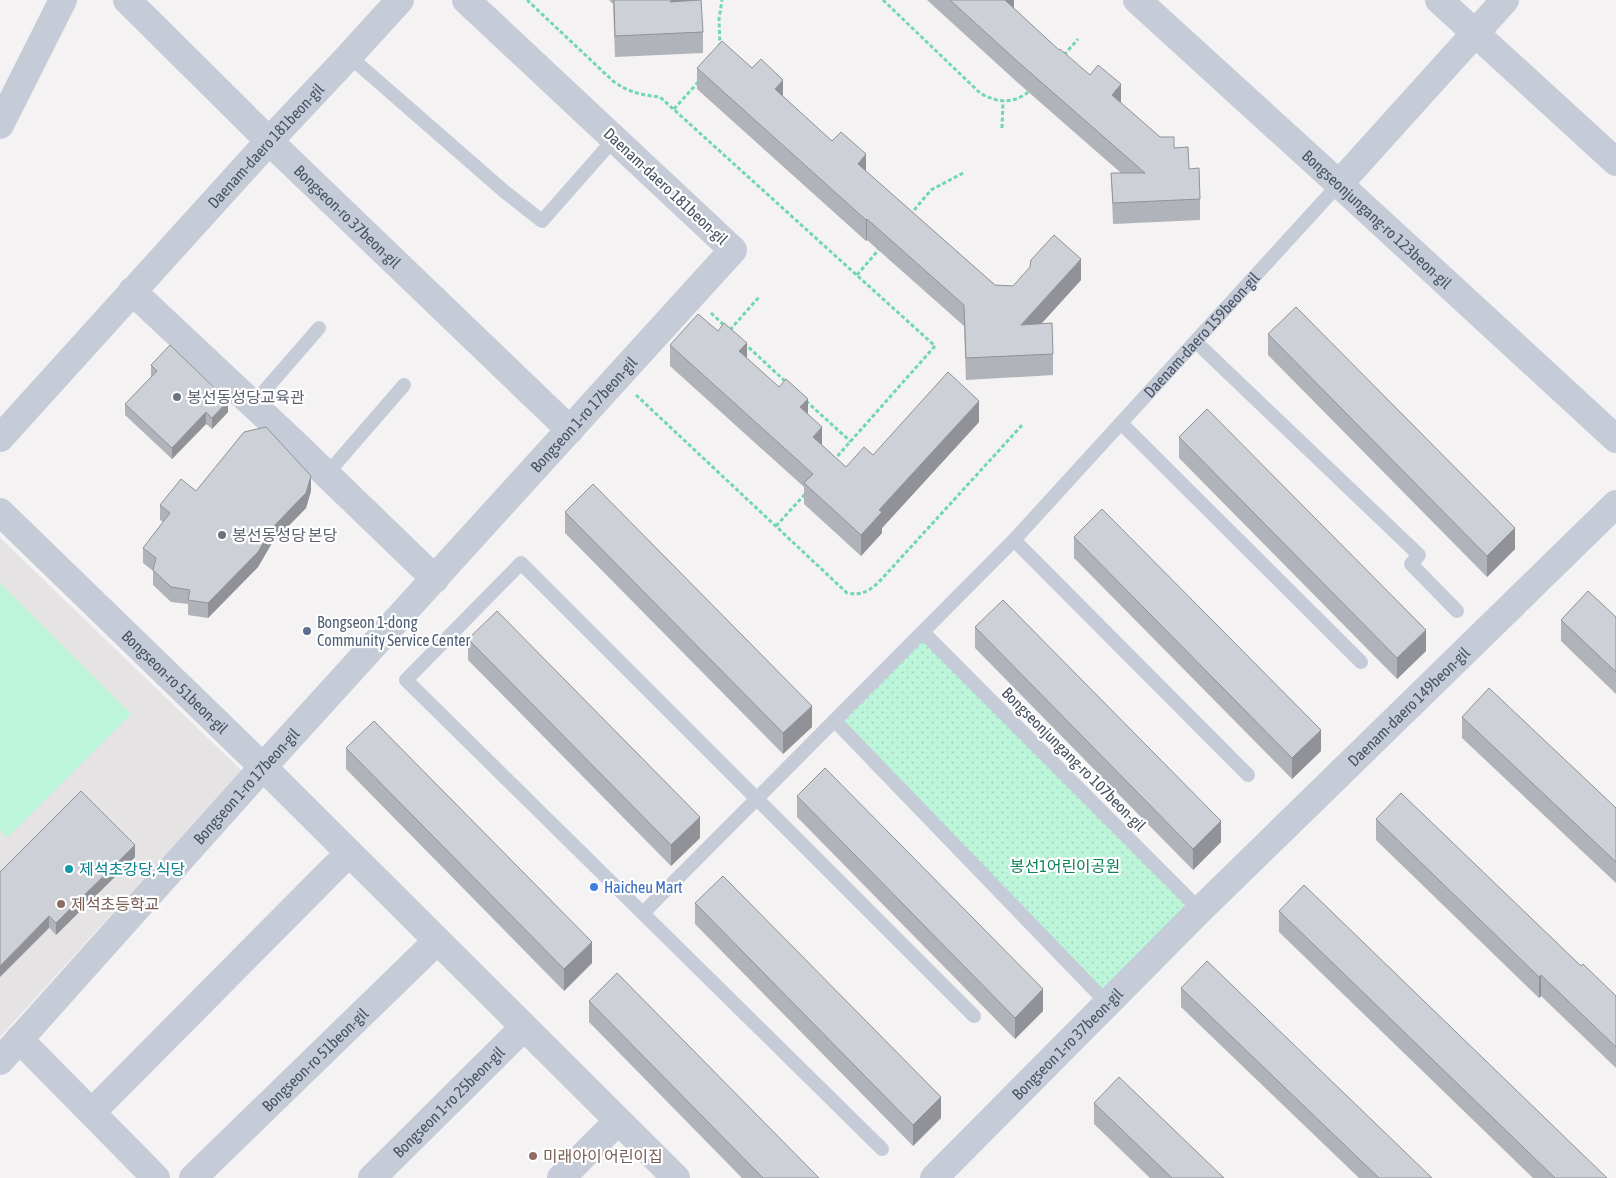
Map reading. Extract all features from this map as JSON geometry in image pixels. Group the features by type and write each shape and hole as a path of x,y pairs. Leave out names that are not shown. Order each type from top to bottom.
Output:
{"street":[{"path":"0,125 63,0"},
{"name":"Bongseon-ro 37beon-gil","path":"127,0 268,141 570,430"},
{"name":"Daenam-daero 181beon-gil","path":"0,438 268,141 400,0"},
{"name":"Daenam-daero 181beon-gil","path":"466,0 733,250"},
{"name":"Bongseonjungang-ro 123beon-gil","path":"1137,0 1616,439"},
{"path":"1438,0 1616,162"},
{"name":"Daenam-daero 159beon-gil","path":"1339,184 1505,0"},
{"name":"Bongseon 1-ro 17beon-gil","path":"0,1060 263,767 733,250"},
{"path":"132,291 254,404 435,579"},
{"name":"Daenam-daero 149beon-gil","path":"1200,910 1616,504"},
{"name":"Bongseon-ro 51beon-gil","path":"0,512 263,767 676,1178"},
{"path":"92,1112 349,853"},
{"name":"Bongseon 1-ro 37beon-gil","path":"934,1178 1200,910"},
{"name":"Bongseon-ro 51beon-gil","path":"193,1178 437,941"},
{"name":"Bongseon 1-ro 25beon-gil","path":"372,1178 524,1027"},
{"path":"19,1039 156,1178"},
{"path":"561,1178 618,1121"}],"lane":[{"path":"349,56 505,192 542,221 615,138"},
{"name":"Daenam-daero 159beon-gil","path":"643,913 1014,540 1122,424 1339,184"},
{"path":"254,404 319,328"},
{"path":"1196,342 1419,555 1411,564 1457,610"},
{"path":"327,474 404,385"},
{"path":"1122,424 1361,662"},
{"path":"1014,540 1248,774"},
{"path":"882,1149 406,680 521,562 974,1016"},
{"name":"Bongseonjungang-ro 107beon-gil","path":"923,632 1200,910"},
{"path":"835,721 1107,1003"}],"path":[{"path":"527,0 613,81 624,89 640,95 660,97 935,346 832,463"},
{"path":"721,49 719,19 722,0"},
{"path":"883,0 980,93 991,100 1010,101 1017,99 1034,86"},
{"path":"1059,60 1078,39"},
{"path":"674,109 704,76"},
{"path":"1002,128 1003,101"},
{"path":"906,219 931,190 963,173"},
{"path":"857,275 882,247"},
{"path":"692,296 794,389"},
{"path":"730,330 760,297"},
{"path":"617,378 847,594 855,595 862,593 879,582 1023,424"},
{"path":"801,396 850,442"},
{"path":"776,526 807,491"}],"shaded area":[{"name":"제석초등학교","path":"0,538 242,771 0,1037"}],"green space":[{"path":"0,583 131,714 7,838 0,831"},
{"name":"봉선1어린이공원","path":"923,632 1200,910 1098,993 835,721"}],"building":[{"path":"614,0 672,0 670,2 701,0 703,32 615,36"},
{"path":"950,0 1006,0 1059,50 1090,75 1098,65 1121,84 1112,95 1160,137 1174,137 1174,148 1188,147 1189,169 1199,168 1200,199 1113,203 1111,173 1145,173"},
{"path":"722,41 752,68 761,59 783,80 775,89 832,141 841,132 866,154 858,164 995,285 1013,286 1030,267 1031,260 1054,235 1081,259 1021,325 1052,323 1053,354 966,358 964,305 697,68"},
{"path":"1296,307 1515,528 1487,556 1268,334"},
{"path":"698,314 718,331 724,323 747,343 739,351 779,387 786,379 808,399 800,407 822,427 813,437 846,467 864,447 873,455 948,372 979,401 879,510 882,512 861,535 804,483 813,474 670,345"},
{"name":"봉선동성당교육관","path":"170,345 228,401 212,418 206,412 172,448 125,404 157,371 151,365"},
{"path":"1207,409 1426,630 1397,658 1179,437"},
{"name":"봉선동성당 본당","path":"266,427 311,476 306,493 272,528 258,552 208,603 188,600 190,590 171,587 153,570 156,558 143,548 170,513 160,505 181,479 196,491 244,432"},
{"path":"593,484 812,706 783,733 565,512"},
{"path":"1102,509 1321,730 1292,758 1074,537"},
{"path":"1588,591 1616,617 1616,672 1561,620"},
{"path":"1003,600 1221,821 1193,849 975,627"},
{"path":"497,611 700,817 671,845 468,639"},
{"path":"1489,688 1616,808 1616,862 1462,717"},
{"path":"374,721 592,942 564,969 346,748"},
{"path":"825,768 1043,989 1015,1018 797,796"},
{"name":"제석초강당,식당","path":"81,791 135,845 56,923 49,916 0,966 0,872"},
{"path":"1401,793 1581,966 1583,964 1616,996 1616,1047 1541,975 1539,977 1376,819"},
{"path":"723,876 941,1097 913,1125 695,903"},
{"path":"1304,885 1607,1178 1555,1178 1279,911"},
{"path":"1207,961 1432,1178 1379,1178 1181,988"},
{"path":"617,973 819,1178 763,1178 589,1001"},
{"path":"1119,1077 1224,1178 1172,1178 1094,1103"}],"place":[{"name":"봉선동성당교육관","path":"177,397"},
{"name":"봉선동성당 본당","path":"222,535"},
{"name":"Bongseon 1-dong Community Service Center","path":"307,631"},
{"name":"제석초강당,식당","path":"69,869"},
{"name":"Haicheu Mart","path":"594,887"},
{"name":"제석초등학교","path":"61,904"},
{"name":"미래아이 어린이집","path":"533,1156"}]}
